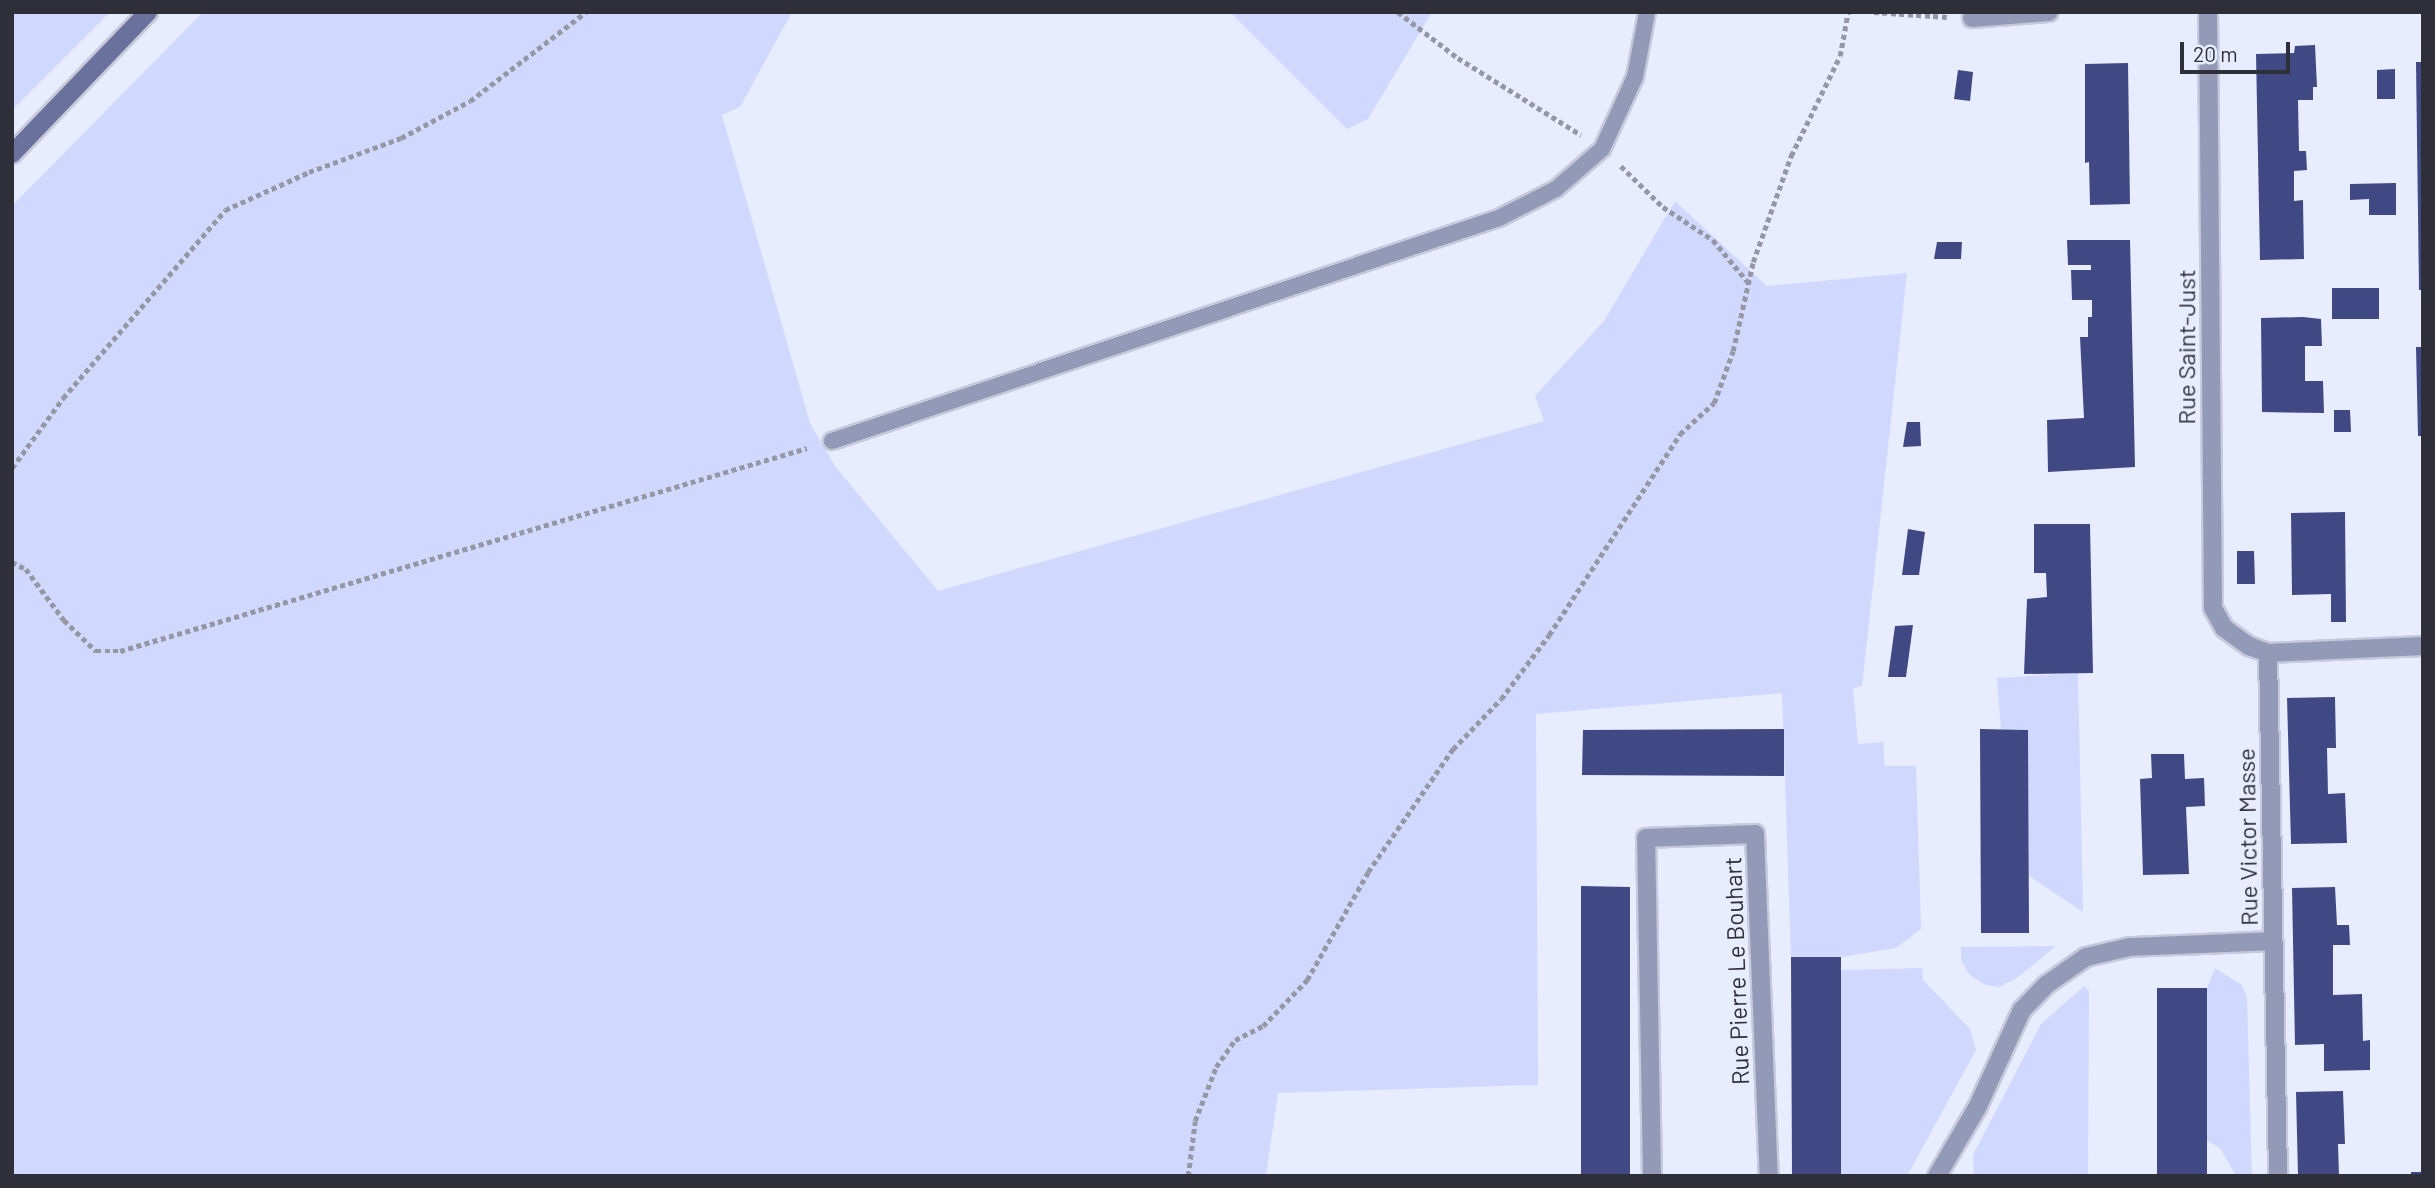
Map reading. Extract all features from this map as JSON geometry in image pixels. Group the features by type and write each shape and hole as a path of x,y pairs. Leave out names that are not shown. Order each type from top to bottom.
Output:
{"street":[{"path":"12,154 148,12"},
{"path":"1972,18 2049,12"},
{"name":"Rue Saint-Just","path":"2208,12 2213,608 2224,628 2249,646 2269,653"},
{"path":"2269,653 2423,646"},
{"name":"Rue Victor Masse","path":"2269,653 2278,1176"},
{"name":"Rue Pierre Le Bouhart","path":"1652,1176 1646,838 1755,834 1769,1176"},
{"path":"1937,1176 1978,1106 2022,1010 2046,985 2086,957 2130,947 2273,941"}],"lane":[{"path":"832,441 1499,218 1556,189 1602,149 1635,77 1647,12"}],"path":[{"path":"12,468 87,368 225,210 309,172 401,138 470,101 586,12"},
{"path":"1398,12 1458,58 1602,149 1663,207 1713,240 1748,283"},
{"path":"1188,1176 1195,1121 1216,1067 1235,1040 1263,1026 1307,980 1368,872 1453,749 1500,699 1549,635 1680,434 1714,403 1733,351 1748,283 1791,156 1840,56 1849,12"},
{"path":"1874,12 1972,18"},
{"path":"12,562 26,569 64,620 96,651 120,651 832,441"}],"shaded area":[{"path":"12,12 110,12 12,110"},
{"path":"203,12 792,12 740,107 722,115 810,423 835,466 938,591 1544,421 1535,396 1604,321 1675,201 1767,286 1907,273 1862,686 1853,688 1858,744 1883,742 1885,766 1916,766 1921,929 1896,948 1841,957 1791,957 1782,693 1536,714 1538,1085 1278,1093 1266,1176 12,1176 12,206"},
{"path":"1230,12 1432,12 1368,119 1347,129"},
{"path":"2078,673 2083,912 2029,876 2028,730 2001,729 1997,678"},
{"path":"2056,946 2017,978 1999,987 1985,985 1969,974 1961,960 1961,947"},
{"path":"1922,968 1923,980 1970,1029 1976,1050 1907,1176 1841,1176 1841,970"},
{"path":"2215,968 2242,985 2247,998 2252,1176 2236,1176 2220,1148 2207,1141 2207,988"},
{"path":"2084,986 2089,991 2088,1176 1974,1176 1973,1155 2041,1024"}],"building":[{"path":"2315,45 2317,87 2313,87 2313,100 2298,100 2299,151 2306,151 2307,170 2294,171 2294,201 2303,200 2304,259 2260,260 2256,54 2294,53 2295,46"},
{"path":"2416,62 2423,62 2423,290 2419,290"},
{"path":"2128,63 2130,204 2090,205 2089,162 2085,163 2085,64"},
{"path":"2395,69 2395,99 2377,99 2377,70"},
{"path":"1958,70 1973,72 1970,101 1954,99"},
{"path":"2396,183 2396,215 2369,215 2369,199 2350,200 2350,184"},
{"path":"2067,240 2130,240 2135,467 2048,472 2047,420 2084,418 2080,337 2088,337 2088,317 2092,317 2092,300 2072,300 2071,270 2091,270 2091,265 2068,265"},
{"path":"1937,242 1962,242 1961,259 1934,259"},
{"path":"2332,288 2379,288 2379,319 2332,319"},
{"path":"2261,318 2321,319 2322,346 2305,346 2305,381 2323,381 2324,413 2262,412"},
{"path":"2416,347 2423,347 2423,436 2418,436"},
{"path":"2334,410 2350,410 2351,432 2334,432"},
{"path":"1907,422 1920,422 1921,446 1903,447"},
{"path":"2345,512 2346,622 2331,622 2331,594 2292,595 2291,513"},
{"path":"2034,524 2090,524 2093,673 2024,674 2027,599 2047,597 2046,573 2034,573"},
{"path":"1908,529 1925,532 1919,575 1902,575"},
{"path":"2237,551 2254,551 2255,584 2237,584"},
{"path":"1913,625 1906,677 1888,677 1895,626"},
{"path":"2335,697 2336,748 2327,748 2328,794 2345,793 2347,843 2291,844 2287,698"},
{"path":"1784,729 1784,776 1582,775 1583,730"},
{"path":"1980,729 2028,730 2029,933 1981,933"},
{"path":"2151,754 2184,754 2185,779 2204,778 2205,806 2186,807 2189,874 2143,875 2140,779 2152,778"},
{"path":"1581,886 1630,887 1630,1176 1581,1176"},
{"path":"2335,887 2337,925 2349,925 2350,945 2333,945 2333,995 2362,994 2363,1041 2370,1040 2370,1070 2324,1071 2324,1044 2295,1045 2292,888"},
{"path":"1791,957 1841,957 1841,1176 1792,1176"},
{"path":"2157,988 2207,988 2207,1176 2157,1176"},
{"path":"2343,1091 2345,1144 2338,1144 2339,1176 2298,1176 2296,1092"},
{"path":"2411,1172 2423,1172 2423,1176 2411,1176"}]}
